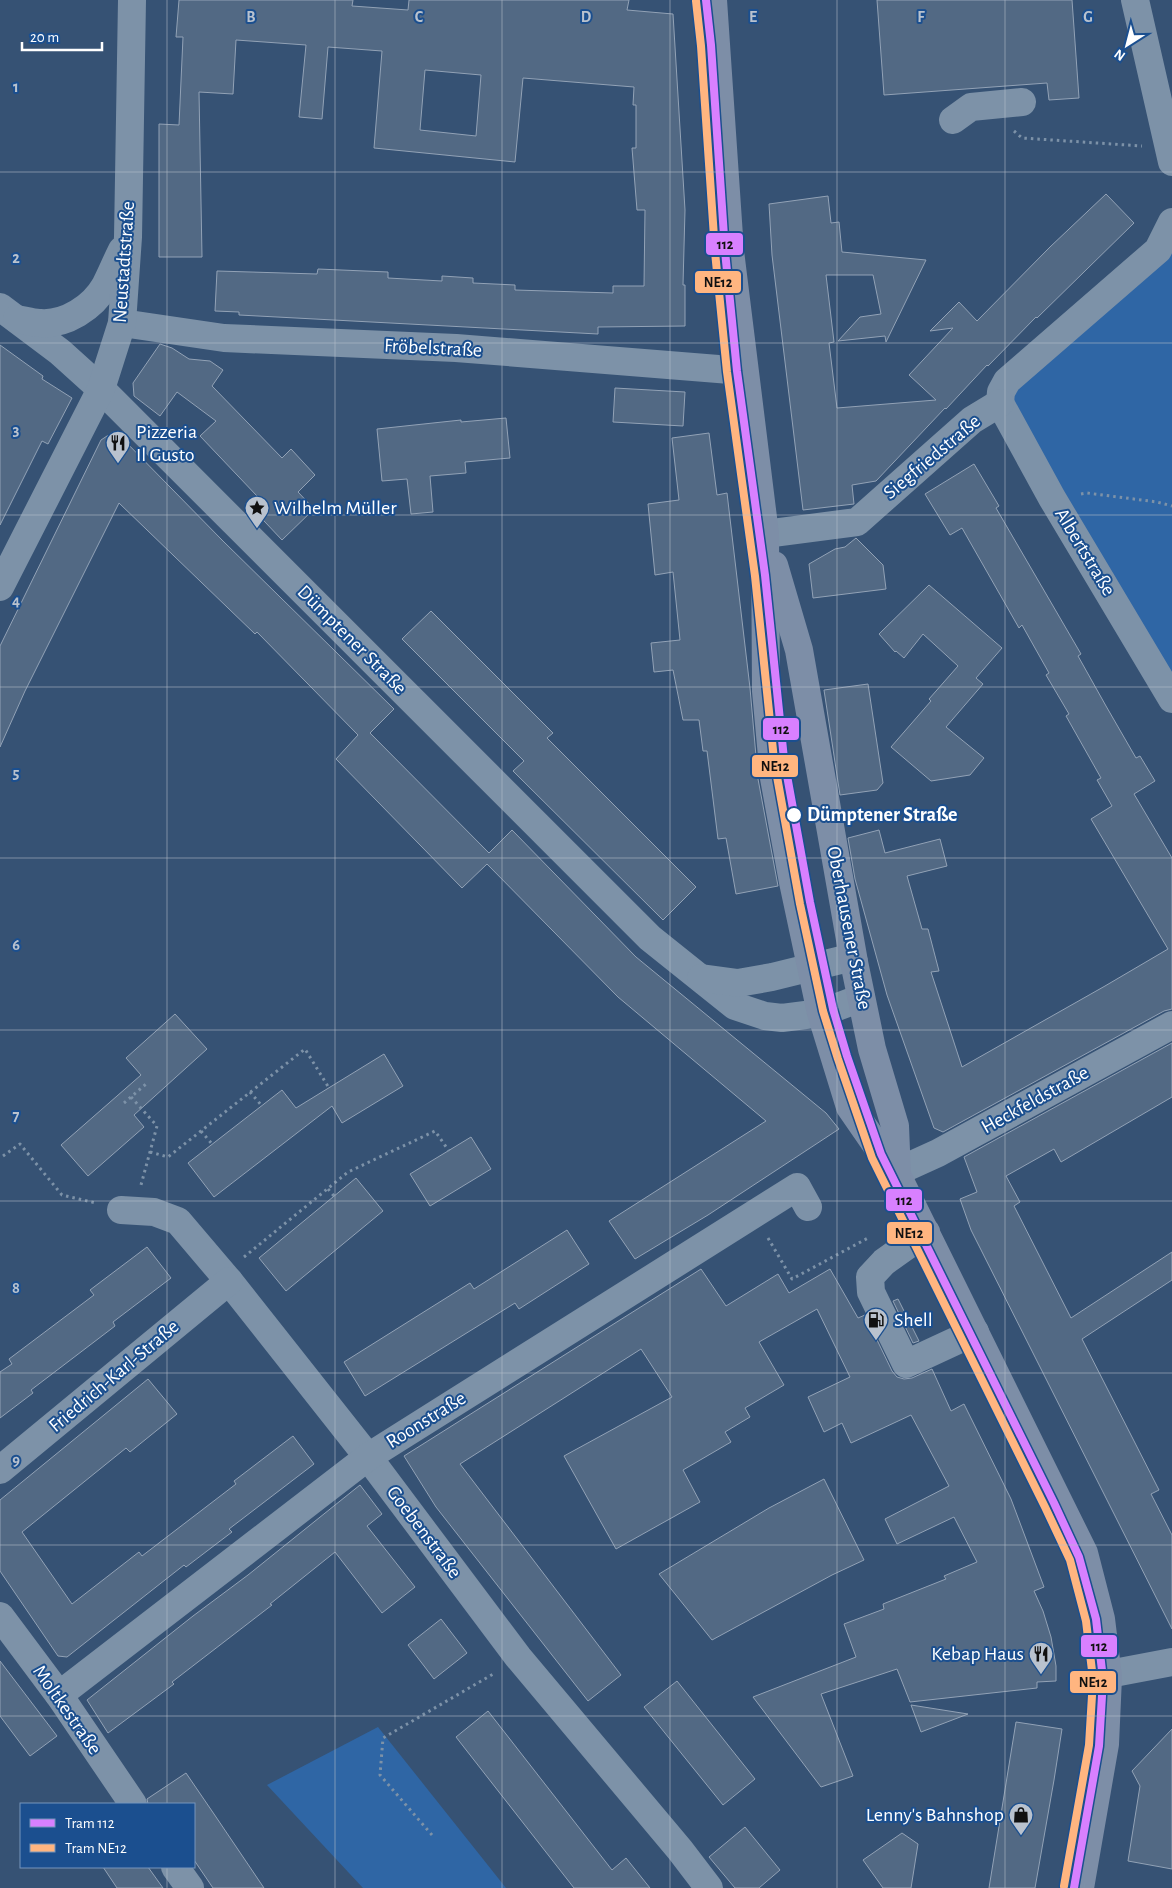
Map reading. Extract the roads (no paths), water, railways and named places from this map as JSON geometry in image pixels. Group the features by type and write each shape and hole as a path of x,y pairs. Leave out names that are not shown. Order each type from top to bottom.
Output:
{"main road":[{"name":"Oberhausener Straße","path":"712,0 730,251 743,371 765,534 766,691 774,778 793,882 821,1013 850,1107 897,1175 1060,1500 1084,1553 1101,1619 1108,1677 1105,1744 1080,1888"},
{"name":"Oberhausener Straße","path":"765,534 799,650 861,998 876,1065 895,1126 897,1175"}],"street":[{"name":"Neustadtstraße","path":"0,587 101,389 122,323 128,238 132,0"},
{"path":"1135,0 1170,153"},
{"path":"953,120 971,107 1022,102"},
{"name":"Siegfriedstraße","path":"765,534 856,522 972,420 1000,403 1001,392 1007,381 1158,250 1172,222"},
{"path":"8,313 41,324 64,320 80,312 93,302 104,287 128,238"},
{"name":"Dümptener Straße","path":"8,313 60,352 101,389 650,938 699,978 735,1006 766,1016 782,1018 821,1013 861,998"},
{"name":"Fröbelstraße","path":"122,323 224,338 456,348 743,371"},
{"name":"Albertstraße","path":"1000,403 1052,498 1172,699"},
{"path":"699,978 738,983 772,978 845,960 854,962"},
{"name":"Heckfeldstraße","path":"897,1175 905,1168 938,1153 1172,1025"},
{"name":"Roonstraße","path":"59,1695 368,1457 797,1187 808,1207"},
{"name":"Goebenstraße","path":"128,1210 154,1212 178,1221 226,1277 368,1457 518,1657 680,1850 709,1888"},
{"path":"926,1232 884,1262 870,1277 871,1292 906,1364 975,1332"},
{"name":"Friedrich-Karl-Straße","path":"0,1470 226,1277"},
{"name":"Moltkestraße","path":"0,1616 59,1695 132,1803"},
{"path":"1108,1677 1114,1673 1172,1662"},
{"path":"176,1868 190,1888"}],"tram line":[{"name":"112","path":"706,0 711,45 725,251 737,371 765,575 784,759 810,902 833,1009 881,1154 1079,1557 1096,1619 1103,1679 1099,1746 1074,1888"},
{"name":"NE12","path":"696,1 701,46 715,252 727,372 755,576 774,760 800,904 823,1011 872,1158 1070,1560 1086,1621 1093,1679 1089,1745 1064,1886"},
{"path":"1084,1888 1085,1883"}],"place":[{"name":"Pizzeria Il Gusto","path":"118,464"},
{"name":"Wilhelm Müller","path":"257,529"},
{"name":"Dümptener Straße","path":"794,815"},
{"name":"Shell","path":"876,1341"},
{"name":"Kebap Haus","path":"1041,1675"},
{"name":"Lenny's Bahnshop","path":"1021,1836"}]}
